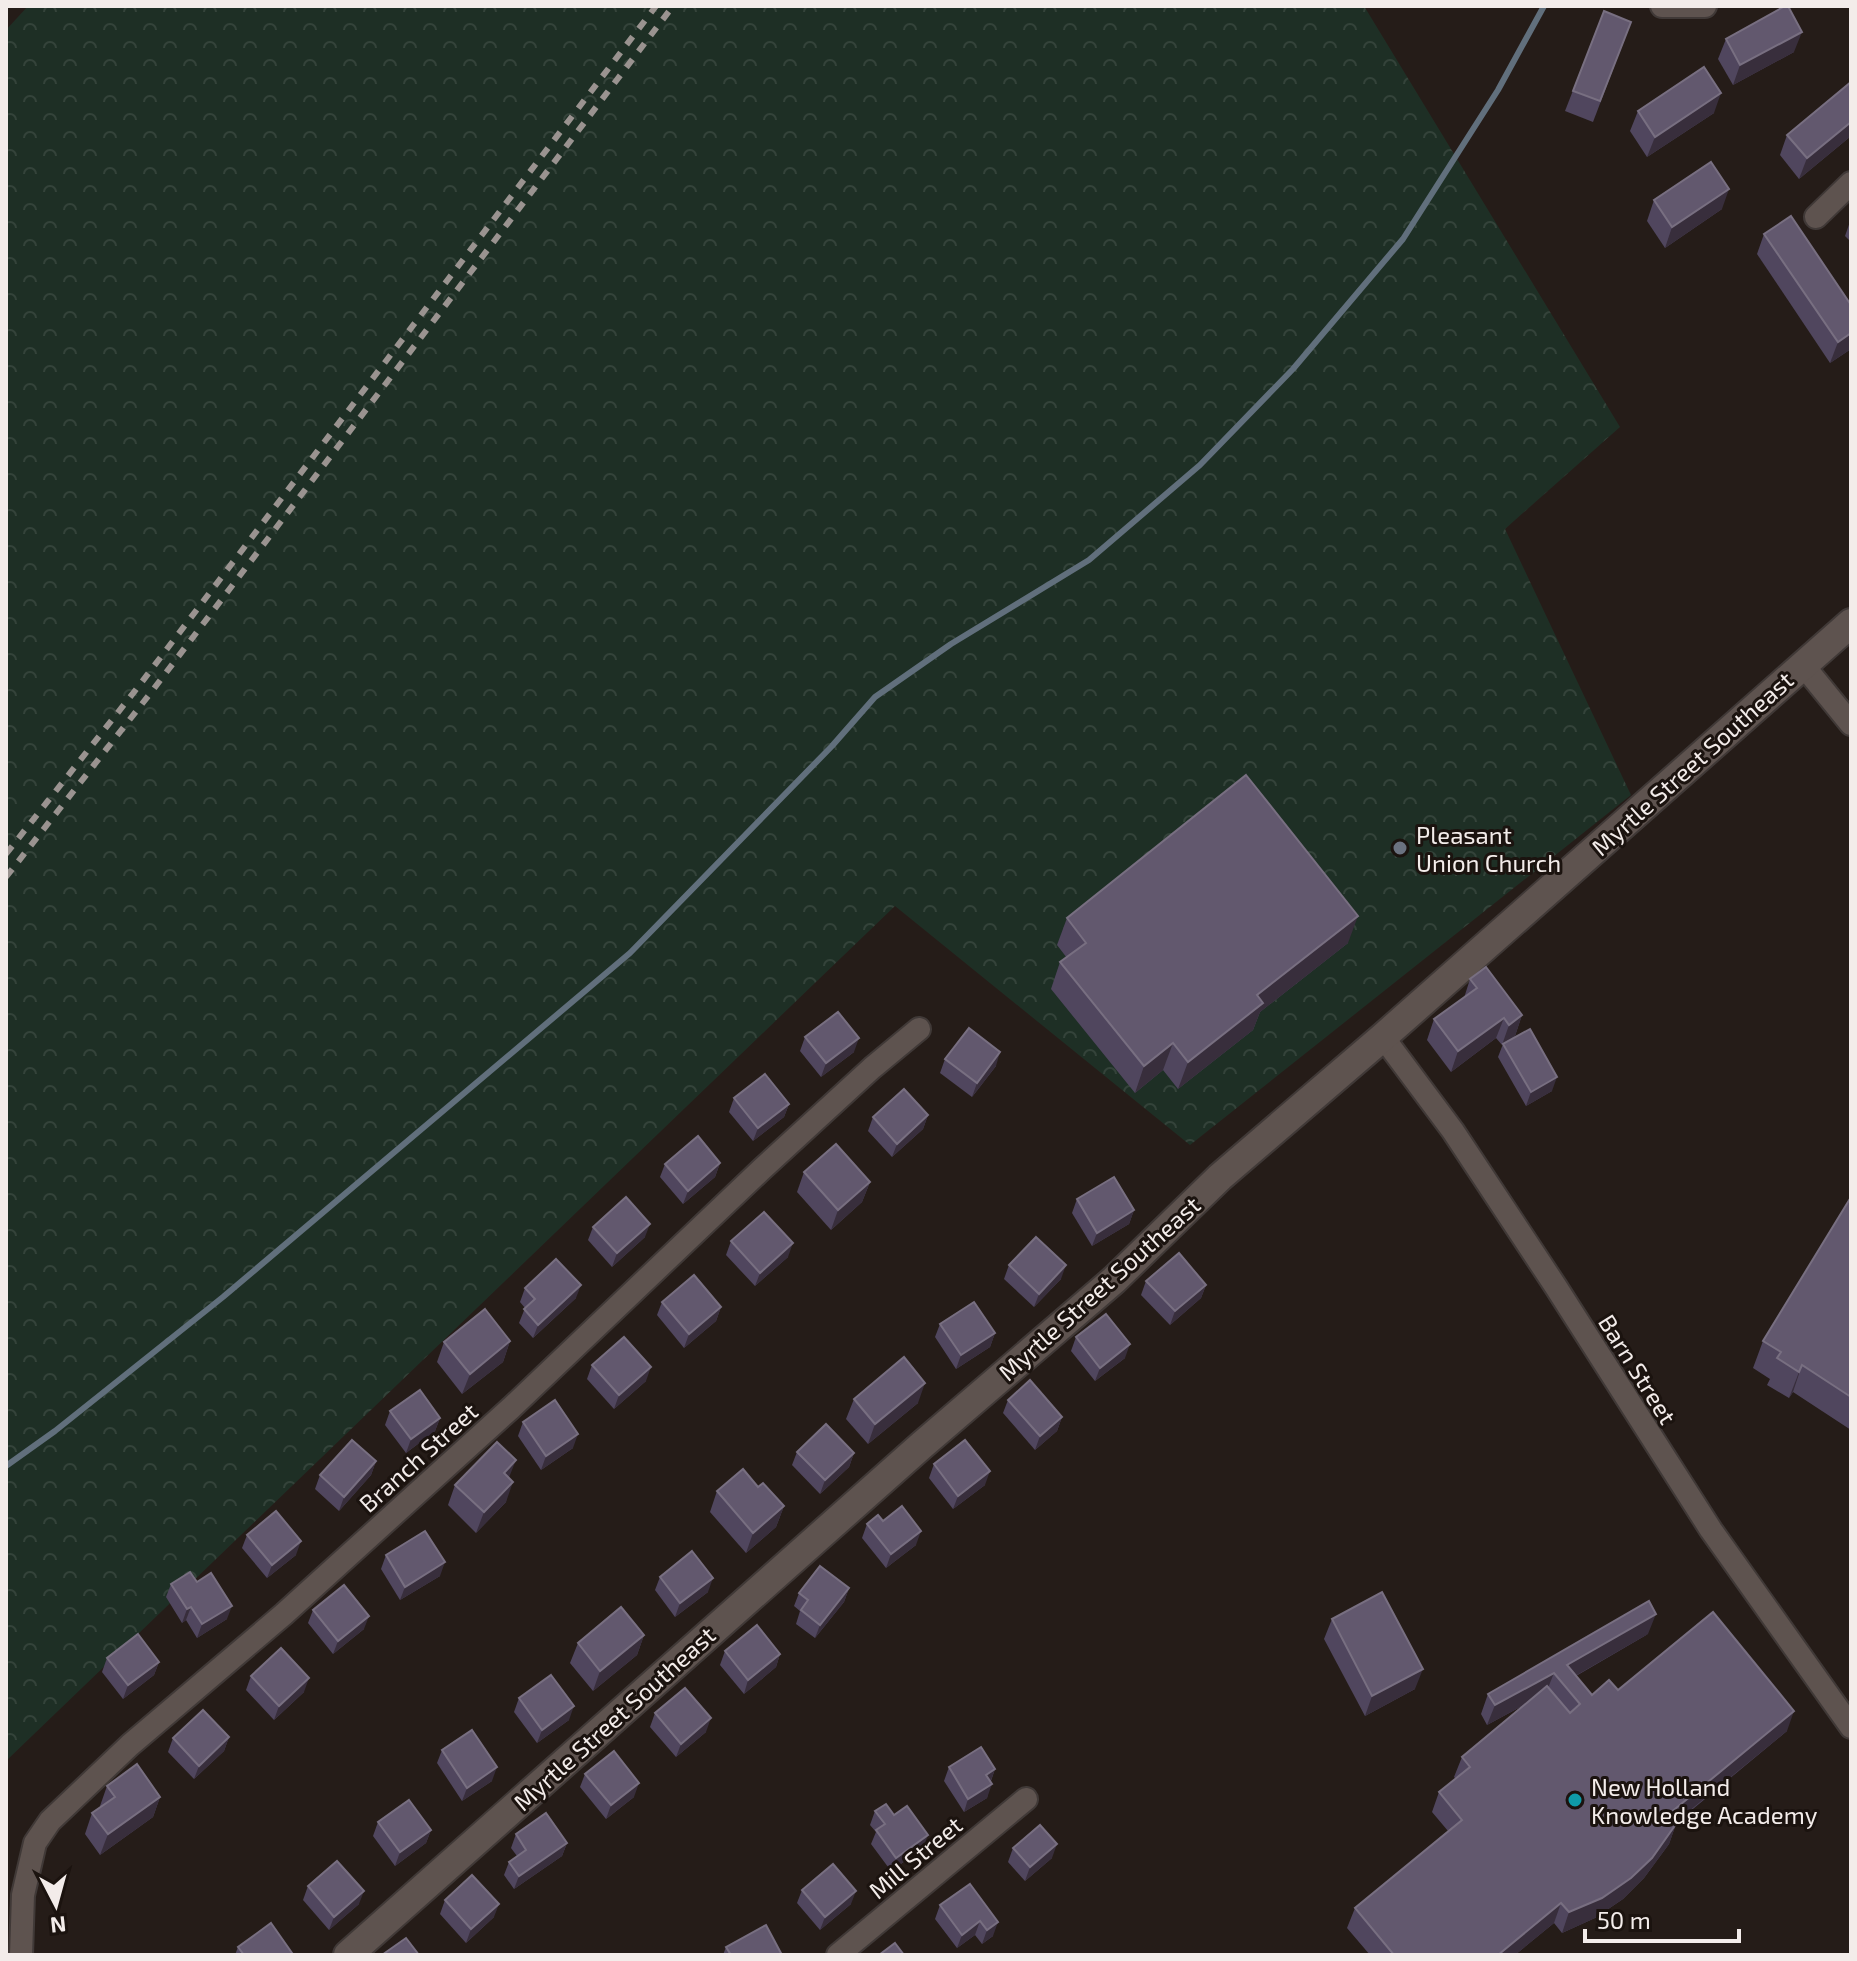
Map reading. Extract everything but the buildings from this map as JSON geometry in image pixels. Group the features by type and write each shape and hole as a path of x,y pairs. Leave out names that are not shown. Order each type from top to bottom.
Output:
{"street":[{"path":"1662,6 1705,6"},
{"path":"1816,217 1851,183"},
{"name":"Myrtle Street Southeast","path":"348,1955 910,1455 1114,1280 1220,1177 1851,623"},
{"path":"1803,665 1851,724"},
{"name":"Branch Street","path":"21,1955 23,1895 35,1843 50,1821 130,1745 284,1614 773,1159 919,1029"},
{"name":"Barn Street","path":"1383,1037 1453,1131 1711,1530 1851,1727"},
{"name":"Mill Street","path":"838,1955 1026,1799"}],"green space":[{"path":"28,6 1364,6 1620,427 1505,529 1631,795 1190,1145 895,906 6,1761 6,30"}],"waterway":[{"path":"6,1466 55,1431 223,1297 630,953 832,746 875,697 951,644 1089,560 1200,465 1293,369 1403,239 1498,90 1544,6"}],"railway":[{"path":"6,854 138,687 656,6"},
{"path":"6,877 149,695 673,6"}],"place":[{"name":"Pleasant Union Church","path":"1400,848"},
{"name":"New Holland Knowledge Academy","path":"1575,1800"}]}
